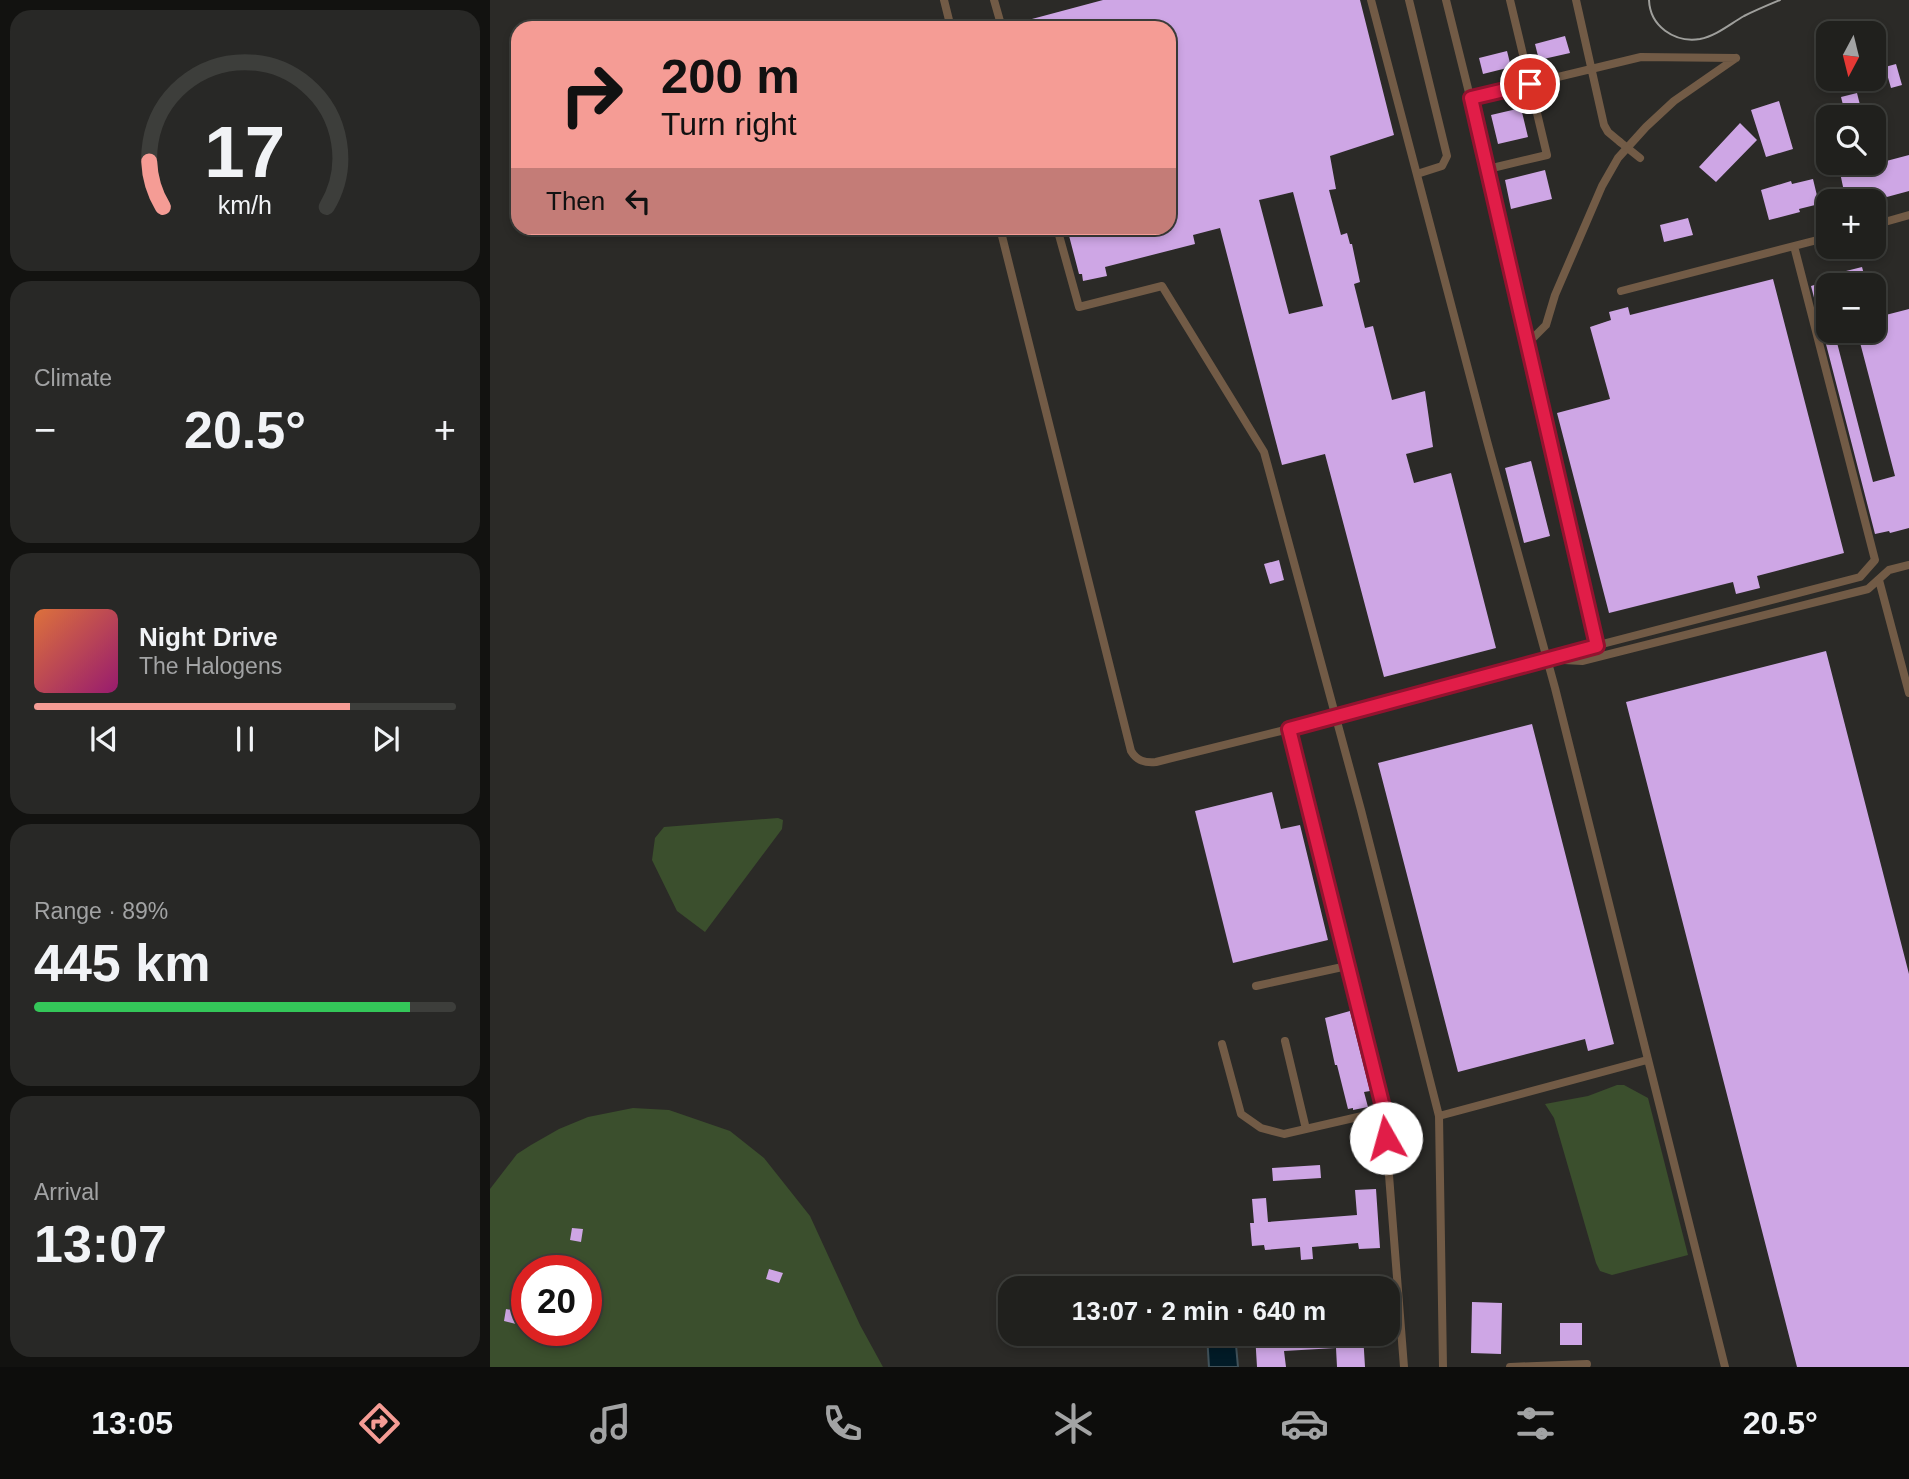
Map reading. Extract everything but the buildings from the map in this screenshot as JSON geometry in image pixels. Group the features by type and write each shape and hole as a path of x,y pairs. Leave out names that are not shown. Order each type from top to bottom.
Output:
{"lane":[{"path":"944,0 949,21"},
{"path":"994,0 1000,21"},
{"path":"1371,0 1546,659 1725,1367"},
{"path":"1409,0 1447,156 1441,166 1417,174"},
{"path":"1446,0 1488,169 1597,646"},
{"path":"1488,169 1548,155 1510,0"},
{"path":"1576,0 1604,125 1608,132 1640,158"},
{"path":"1471,98 1650,56 1736,58 1674,101 1618,158 1602,187 1555,295 1546,325 1528,343"},
{"path":"1886,222 1909,215"},
{"path":"1002,235 1130,751 1136,759 1156,762 1860,578 1875,560 1794,246"},
{"path":"1059,235 1079,307 1162,286 1264,452 1337,716 1439,1116 1443,1367"},
{"path":"1621,291 1816,240"},
{"path":"1546,659 1582,661 1868,589 1889,570 1909,565"},
{"path":"1879,580 1909,693"},
{"path":"1289,729 1384,1111 1404,1367"},
{"path":"1256,986 1347,967"},
{"path":"1285,1041 1306,1129"},
{"path":"1222,1044 1241,1114 1261,1128 1284,1134 1384,1111"},
{"path":"1439,1116 1647,1060"},
{"path":"1510,1367 1587,1364"}],"green space":[{"path":"778,818 783,820 782,829 705,932 677,911 652,860 655,838 664,827"},
{"path":"1624,1085 1648,1098 1688,1255 1612,1275 1600,1271 1596,1263 1554,1118 1545,1104 1588,1096"},
{"path":"633,1108 669,1110 730,1131 764,1158 810,1216 860,1325 883,1367 490,1367 490,1189 517,1154 559,1129 588,1117"}],"water":[{"path":"1208,1346 1236,1346 1238,1367 1209,1367"}],"tram line":[{"path":"1649,0 1654,18 1665,31 1690,40 1712,35 1744,16 1780,0"}],"route":[{"path":"1386,1138 1384,1111 1289,729 1597,646 1471,98 1530,84"}]}
